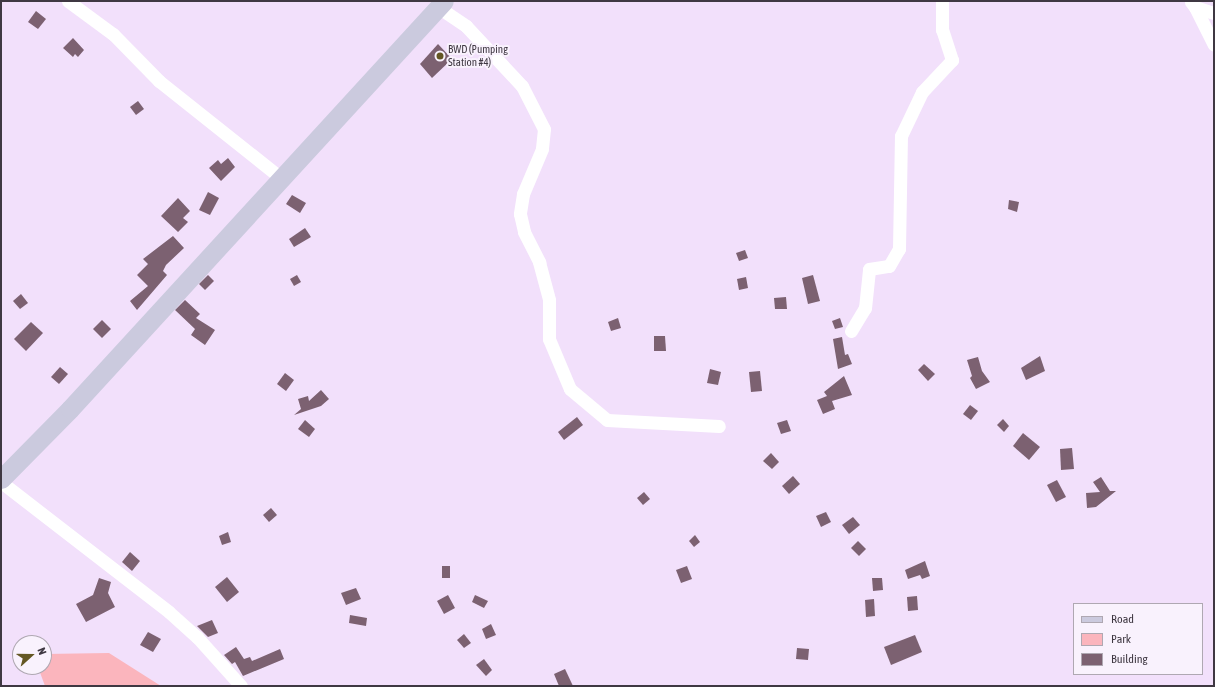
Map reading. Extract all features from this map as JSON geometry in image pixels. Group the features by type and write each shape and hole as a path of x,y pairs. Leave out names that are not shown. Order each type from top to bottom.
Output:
{"main road":[{"path":"2,477 70,409 441,4"}],"street":[{"path":"68,1 113,34 159,81 281,178"},
{"path":"851,331 865,308 869,269 889,266 899,249 901,136 922,92 952,60 942,30 942,1"},
{"path":"441,4 466,26 522,86 544,129 542,149 523,194 520,214 524,232 539,262 549,300 549,339 570,389 607,420 719,426"},
{"path":"1192,4 1214,13"},
{"path":"1192,4 1214,45"},
{"path":"2,477 198,637 241,686"}],"green space":[{"path":"109,653 161,686 45,686 41,675 52,675 52,654"}],"building":[{"path":"36,11 46,19 38,29 28,22"},
{"path":"73,38 84,50 78,57 75,54 73,57 63,48"},
{"path":"438,44 452,59 432,78 420,64"},
{"path":"138,101 144,109 136,115 130,107"},
{"path":"228,158 235,167 221,181 209,168 218,160 221,164"},
{"path":"208,192 219,198 210,215 199,210"},
{"path":"292,195 306,203 300,213 286,204"},
{"path":"178,198 190,211 183,218 188,222 178,232 161,216"},
{"path":"1009,200 1019,202 1017,212 1008,209"},
{"path":"305,228 311,237 294,247 289,239"},
{"path":"173,236 184,248 166,265 163,271 167,275 137,310 130,301 148,286 137,275 148,264 143,259"},
{"path":"745,250 748,258 739,261 736,253"},
{"path":"208,275 214,281 205,290 199,284"},
{"path":"297,275 301,282 294,286 290,279"},
{"path":"813,275 820,301 808,304 802,278"},
{"path":"746,277 748,288 739,290 737,279"},
{"path":"21,294 28,303 20,309 13,301"},
{"path":"786,297 787,309 775,309 774,298"},
{"path":"185,300 200,314 196,318 215,330 205,345 191,335 195,329 175,310"},
{"path":"618,318 621,328 611,331 608,322"},
{"path":"840,318 843,327 835,329 832,321"},
{"path":"102,320 111,329 102,338 93,329"},
{"path":"31,322 43,333 26,351 14,339"},
{"path":"654,336 665,336 666,351 654,351"},
{"path":"842,337 845,355 848,354 852,364 838,369 833,339"},
{"path":"1040,356 1045,371 1026,380 1021,368"},
{"path":"978,357 982,371 990,382 976,389 970,378 972,376 967,360"},
{"path":"924,364 935,374 928,381 918,370"},
{"path":"60,367 68,374 59,384 51,377"},
{"path":"710,369 721,372 718,385 707,383"},
{"path":"760,371 762,391 751,392 749,372"},
{"path":"285,373 294,380 286,391 277,384"},
{"path":"844,376 852,395 832,401 835,409 823,414 817,400 827,396 824,392"},
{"path":"321,390 329,399 321,406 294,415 301,409 298,399 308,396 309,401"},
{"path":"970,405 978,411 971,420 963,414"},
{"path":"577,417 583,425 564,440 558,432"},
{"path":"1003,419 1009,426 1004,432 997,425"},
{"path":"305,420 315,429 309,437 298,429"},
{"path":"787,420 791,431 781,434 777,423"},
{"path":"1023,433 1040,447 1029,460 1013,446"},
{"path":"1072,448 1074,469 1061,470 1060,449"},
{"path":"771,453 779,462 772,469 763,461"},
{"path":"793,476 800,484 789,494 782,486"},
{"path":"1101,477 1110,491 1116,491 1096,507 1087,508 1086,493 1100,492 1093,482"},
{"path":"1057,480 1066,497 1056,502 1047,485"},
{"path":"644,492 650,499 643,505 637,498"},
{"path":"271,508 277,515 269,522 263,515"},
{"path":"826,512 831,522 821,527 816,516"},
{"path":"853,517 860,525 849,534 842,525"},
{"path":"228,532 231,542 222,545 219,536"},
{"path":"695,535 700,542 694,547 689,541"},
{"path":"858,541 866,549 859,556 851,548"},
{"path":"130,552 140,561 132,571 122,562"},
{"path":"925,561 930,576 922,579 920,575 908,579 905,570"},
{"path":"442,566 450,566 450,578 442,578"},
{"path":"687,566 692,579 681,583 676,570"},
{"path":"227,577 239,592 227,602 215,587"},
{"path":"99,578 111,582 108,593 115,607 86,622 76,604 93,595"},
{"path":"872,578 882,578 883,590 873,591"},
{"path":"356,588 361,599 346,605 341,593"},
{"path":"448,595 455,608 444,614 437,601"},
{"path":"475,595 488,601 484,608 472,602"},
{"path":"917,596 918,610 908,611 907,597"},
{"path":"874,599 875,616 866,617 865,600"},
{"path":"350,615 367,618 366,626 349,623"},
{"path":"212,620 218,633 208,637 197,626"},
{"path":"491,624 496,635 486,639 482,629"},
{"path":"148,632 161,639 153,652 140,645"},
{"path":"464,634 471,643 464,648 457,640"},
{"path":"915,635 922,652 891,665 884,647"},
{"path":"236,647 244,659 250,657 252,661 280,649 284,659 243,676 235,662 232,664 224,655"},
{"path":"797,648 809,649 808,660 796,659"},
{"path":"484,659 492,670 486,676 476,665"},
{"path":"565,669 573,686 559,686 554,674"}],"place":[{"name":"BWD (Pumping Station #4)","path":"440,56"}]}
